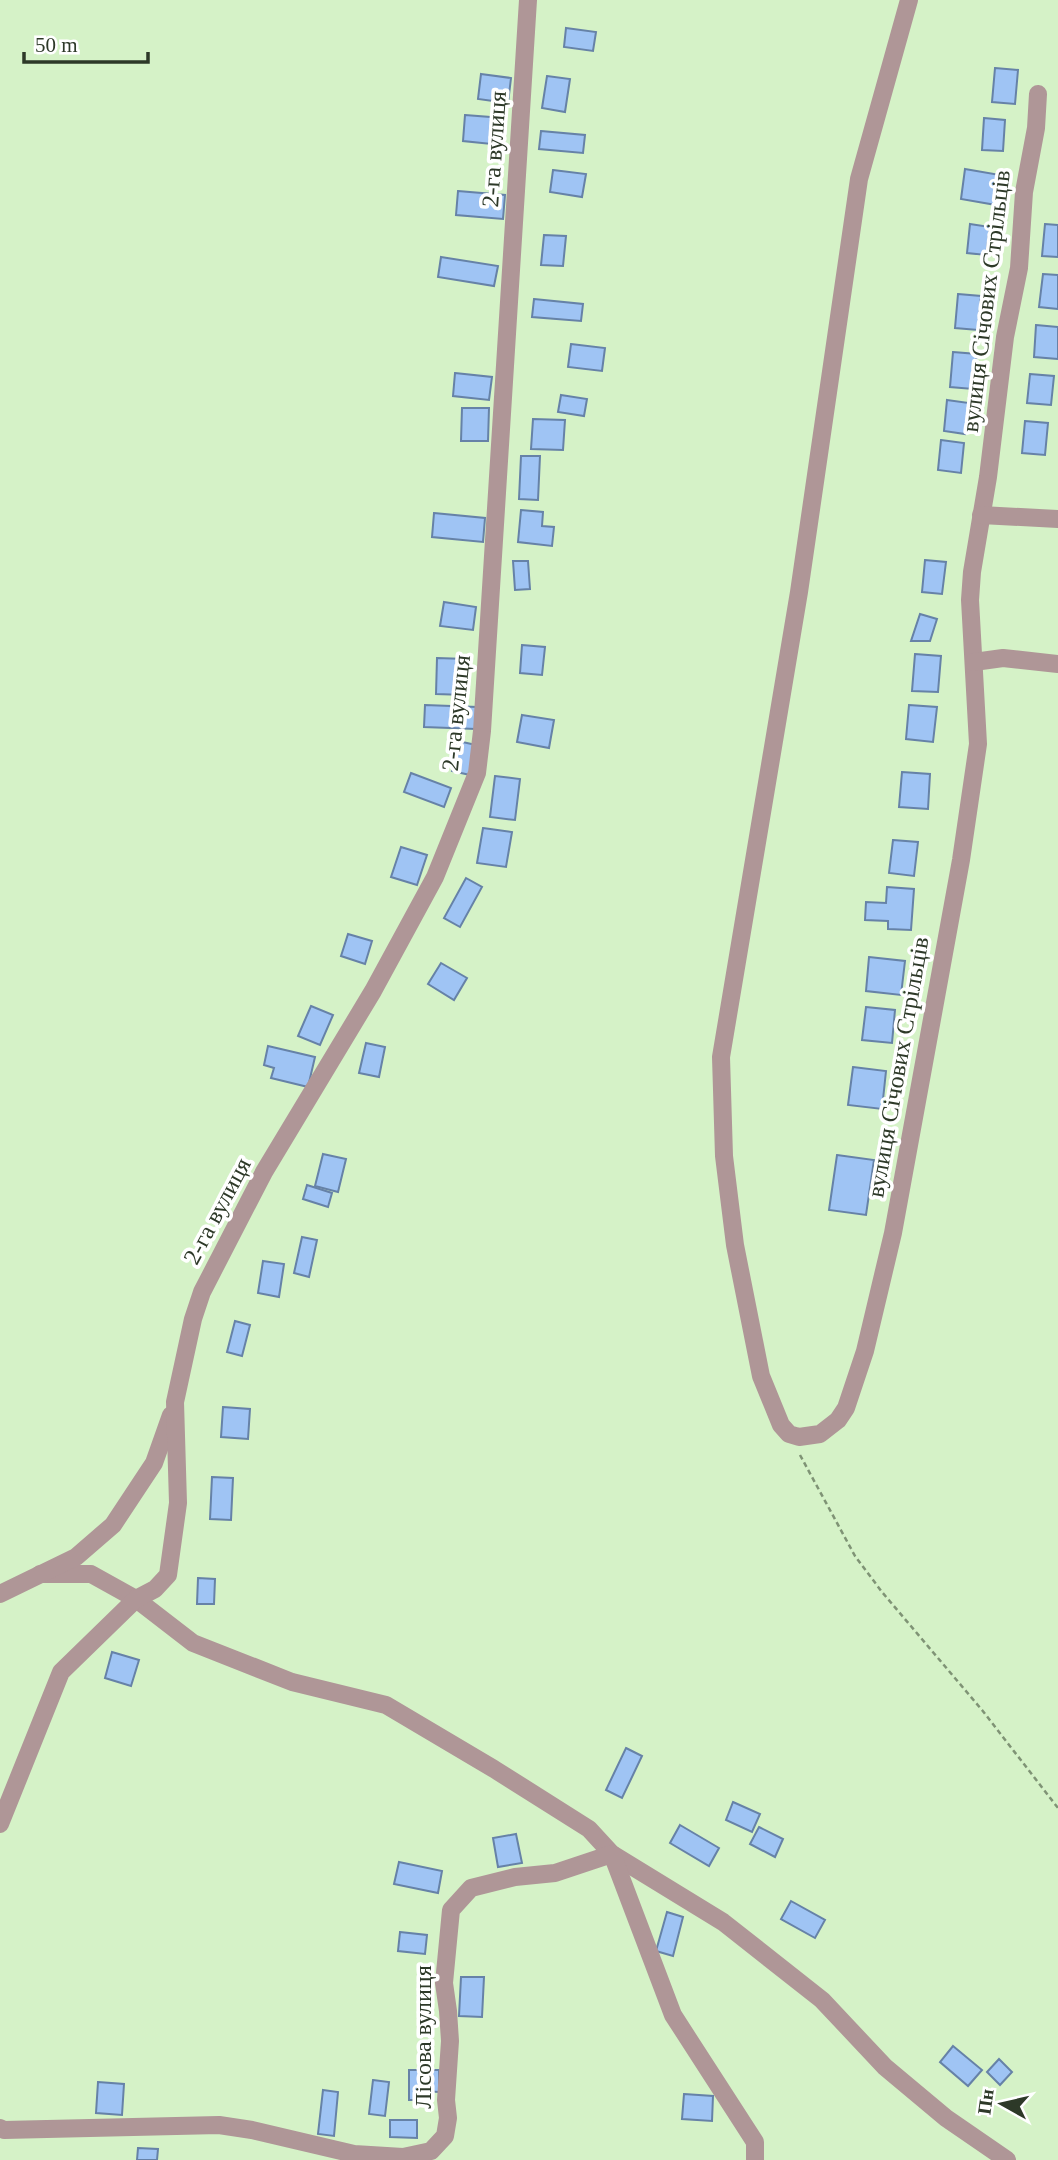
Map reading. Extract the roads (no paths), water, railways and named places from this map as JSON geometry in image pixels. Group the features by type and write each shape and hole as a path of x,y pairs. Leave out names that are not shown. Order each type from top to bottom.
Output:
{"street":[{"name":"2-га вулиця","path":"40,1574 76,1557 113,1525 154,1463 175,1402 192,1319 202,1292 264,1172 373,991 435,877 477,773 482,731 528,0"},
{"name":"вулиця Січових Стрільців","path":"909,0 859,179 799,592 721,1057 724,1156 735,1245 761,1376 781,1425 789,1434 799,1437 820,1434 838,1420 846,1408 856,1380 898,1210 961,860 978,744 970,600 972,572 1005,337 1018,268 1024,192 1036,128 1038,94"},
{"path":"981,515 1058,519"},
{"path":"974,662 1003,658 1058,664"},
{"name":"2-га вулиця","path":"136,1599 155,1589 168,1575 178,1503 175,1402"},
{"path":"0,1594 40,1574 91,1574 136,1599 193,1643 292,1682 386,1705 589,1829 612,1854 723,1922 821,2000 885,2067 946,2118 1007,2160"},
{"path":"0,1824 61,1672 136,1599"},
{"path":"612,1854 673,2015 755,2142 755,2160"},
{"name":"Лісова вулиця","path":"0,2128 219,2125 354,2154 403,2157 431,2151 445,2136 448,2118 446,2100 450,2041 444,1983 451,1910 471,1888 515,1877 555,1873 612,1854"}]}
